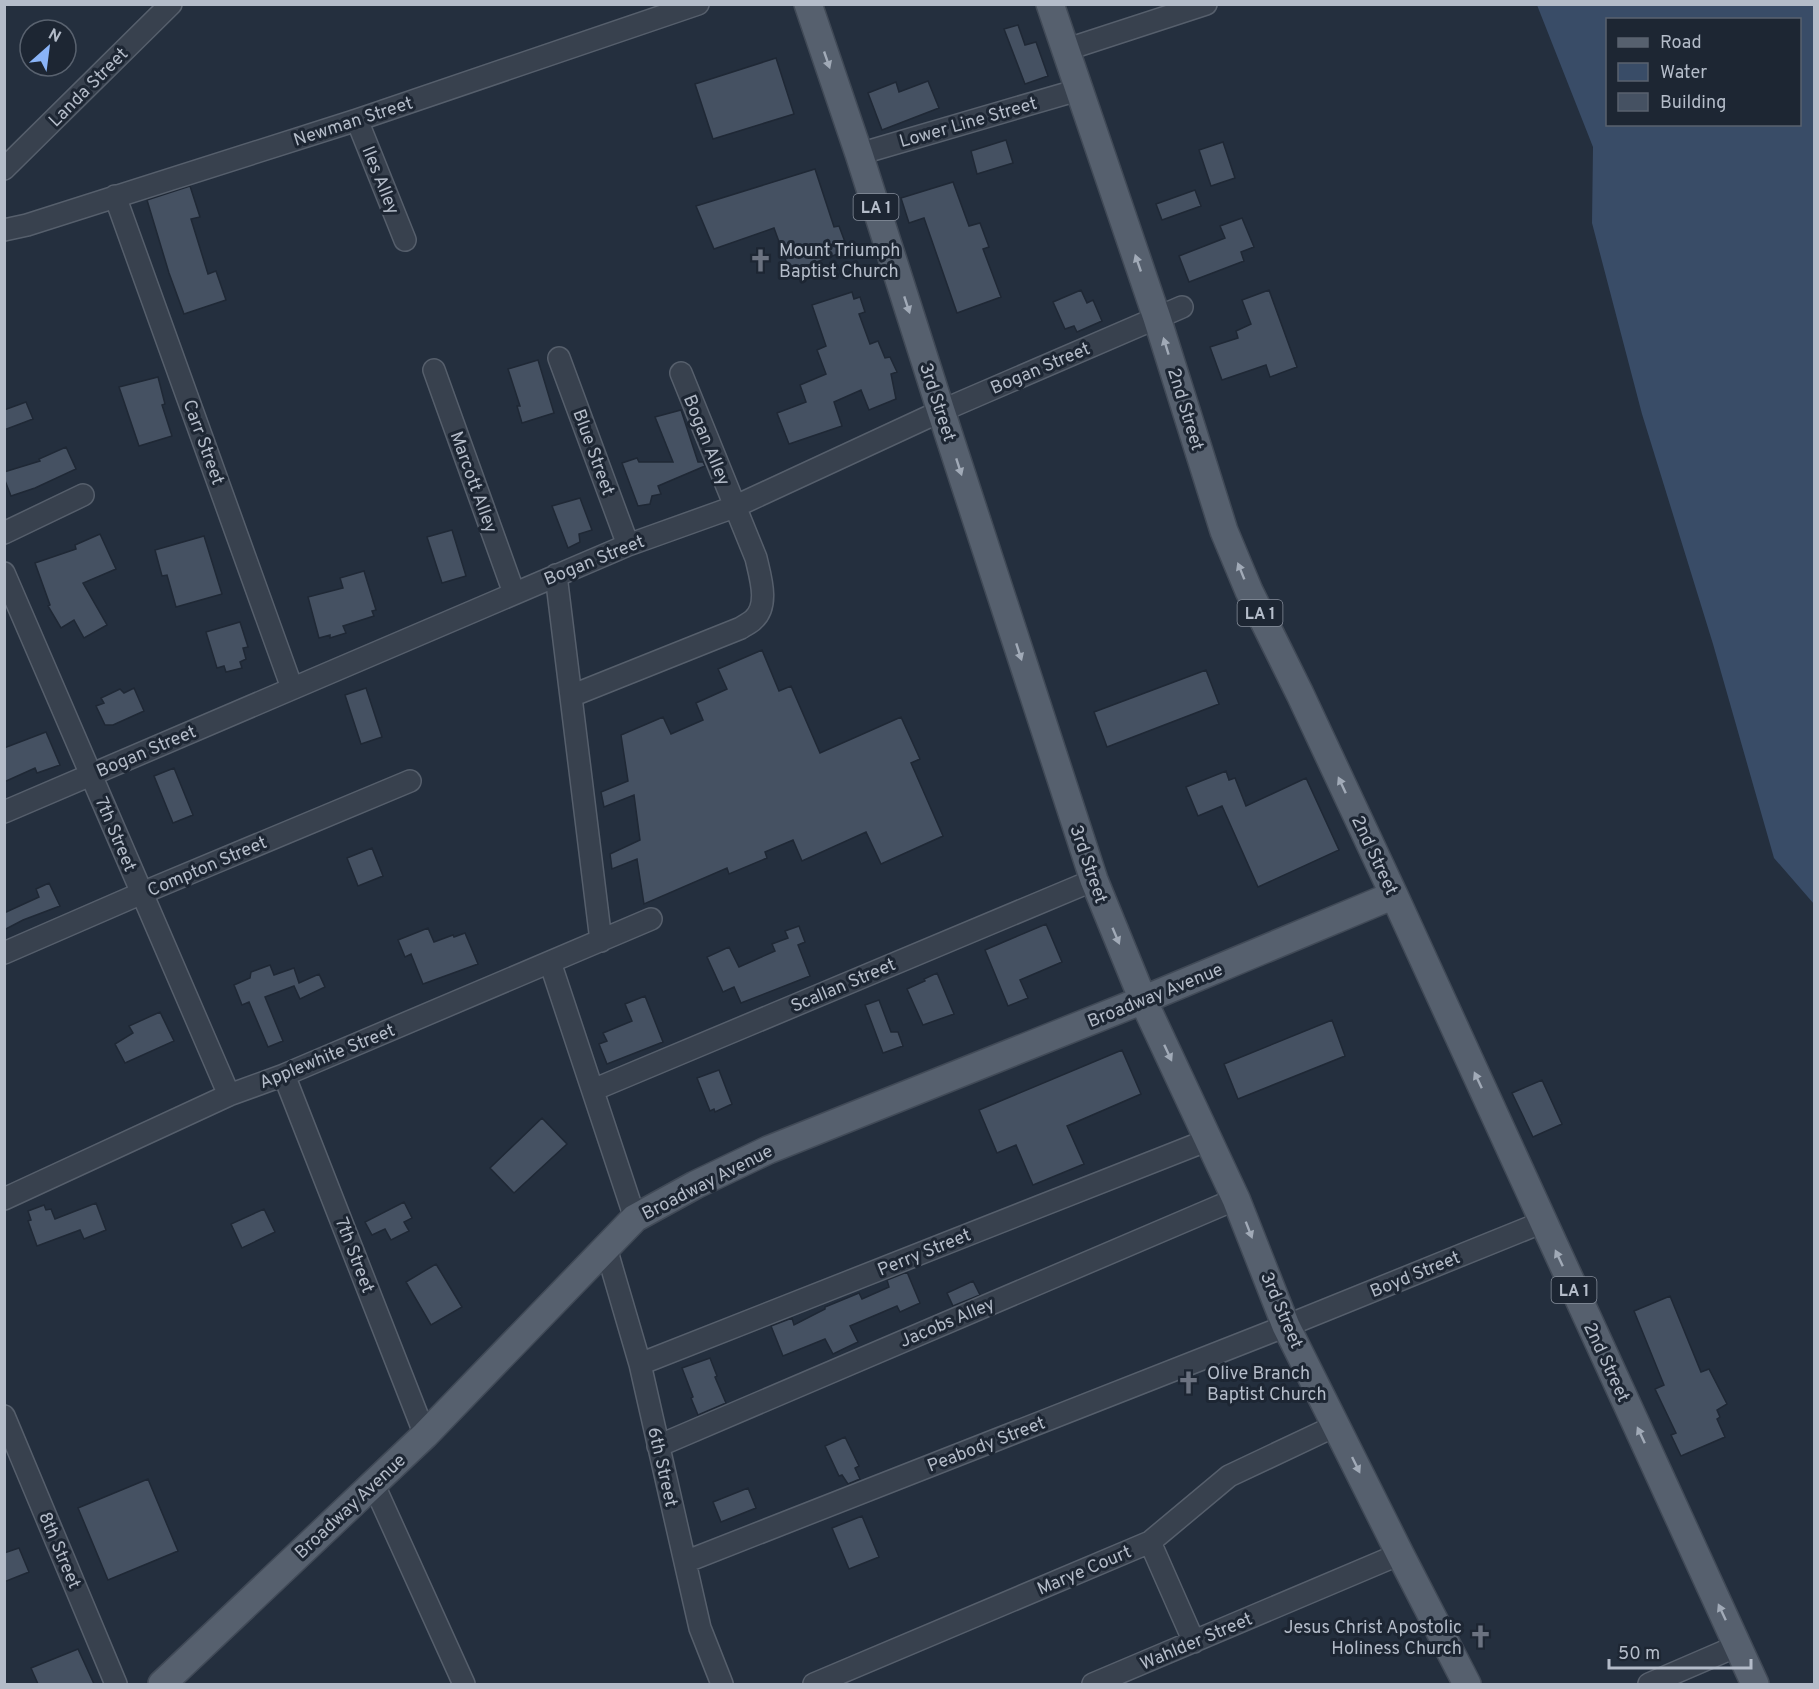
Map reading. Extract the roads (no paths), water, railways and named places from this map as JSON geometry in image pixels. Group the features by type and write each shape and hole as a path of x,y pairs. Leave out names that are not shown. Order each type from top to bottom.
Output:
{"main road":[{"name":"3rd Street","path":"808,4 859,154 1094,880 1143,1000 1236,1199 1286,1326 1467,1684"},
{"name":"2nd Street","path":"1050,4 1157,318 1228,541 1249,591 1394,895 1755,1684"},
{"name":"Broadway Avenue","path":"162,1684 425,1435 635,1218 695,1185 768,1150 1143,1000 1394,895"}],"street":[{"name":"Landa Street","path":"4,169 171,4"},
{"name":"Newman Street","path":"4,230 27,225 357,120 698,4"},
{"path":"1065,50 1206,4"},
{"name":"Lower Line Street","path":"859,154 1078,90"},
{"name":"Iles Alley","path":"357,120 405,240"},
{"name":"Carr Street","path":"115,196 292,688"},
{"name":"Bogan Street","path":"4,812 556,575 628,545 734,507 941,411 1182,307"},
{"name":"Blue Street","path":"559,358 628,545"},
{"name":"Marcott Alley","path":"434,370 514,593"},
{"name":"Bogan Alley","path":"571,696 741,628 756,618 762,602 762,584 756,558 681,373"},
{"path":"4,533 83,495"},
{"name":"7th Street","path":"4,573 229,1095"},
{"path":"556,575 601,941"},
{"name":"Compton Street","path":"4,953 410,781"},
{"name":"Scallan Street","path":"593,1090 1094,880"},
{"name":"Applewhite Street","path":"4,1199 229,1095 284,1075 651,919"},
{"path":"550,962 635,1218"},
{"name":"7th Street","path":"284,1075 425,1435"},
{"name":"Perry Street","path":"640,1364 1208,1140"},
{"name":"Jacobs Alley","path":"658,1446 1236,1199"},
{"name":"Boyd Street","path":"1286,1326 1543,1222"},
{"name":"6th Street","path":"606,1248 640,1364 699,1628 722,1684"},
{"name":"Peabody Street","path":"685,1562 1286,1326"},
{"name":"8th Street","path":"4,1416 116,1684"},
{"name":"Marye Court","path":"814,1684 1150,1542 1229,1476 1337,1425"},
{"path":"373,1483 464,1684"},
{"path":"1150,1542 1194,1642"},
{"name":"Wahlder Street","path":"1092,1684 1400,1554"},
{"path":"1649,1684 1737,1646"}],"water":[{"path":"1537,5 1814,5 1814,904 1774,858 1713,644 1642,414 1592,223 1593,147"}],"place":[{"name":"Mount Triumph Baptist Church","path":"761,260"},
{"name":"Olive Branch Baptist Church","path":"1189,1383"},
{"name":"Jesus Christ Apostolic Holiness Church","path":"1480,1637"}]}
